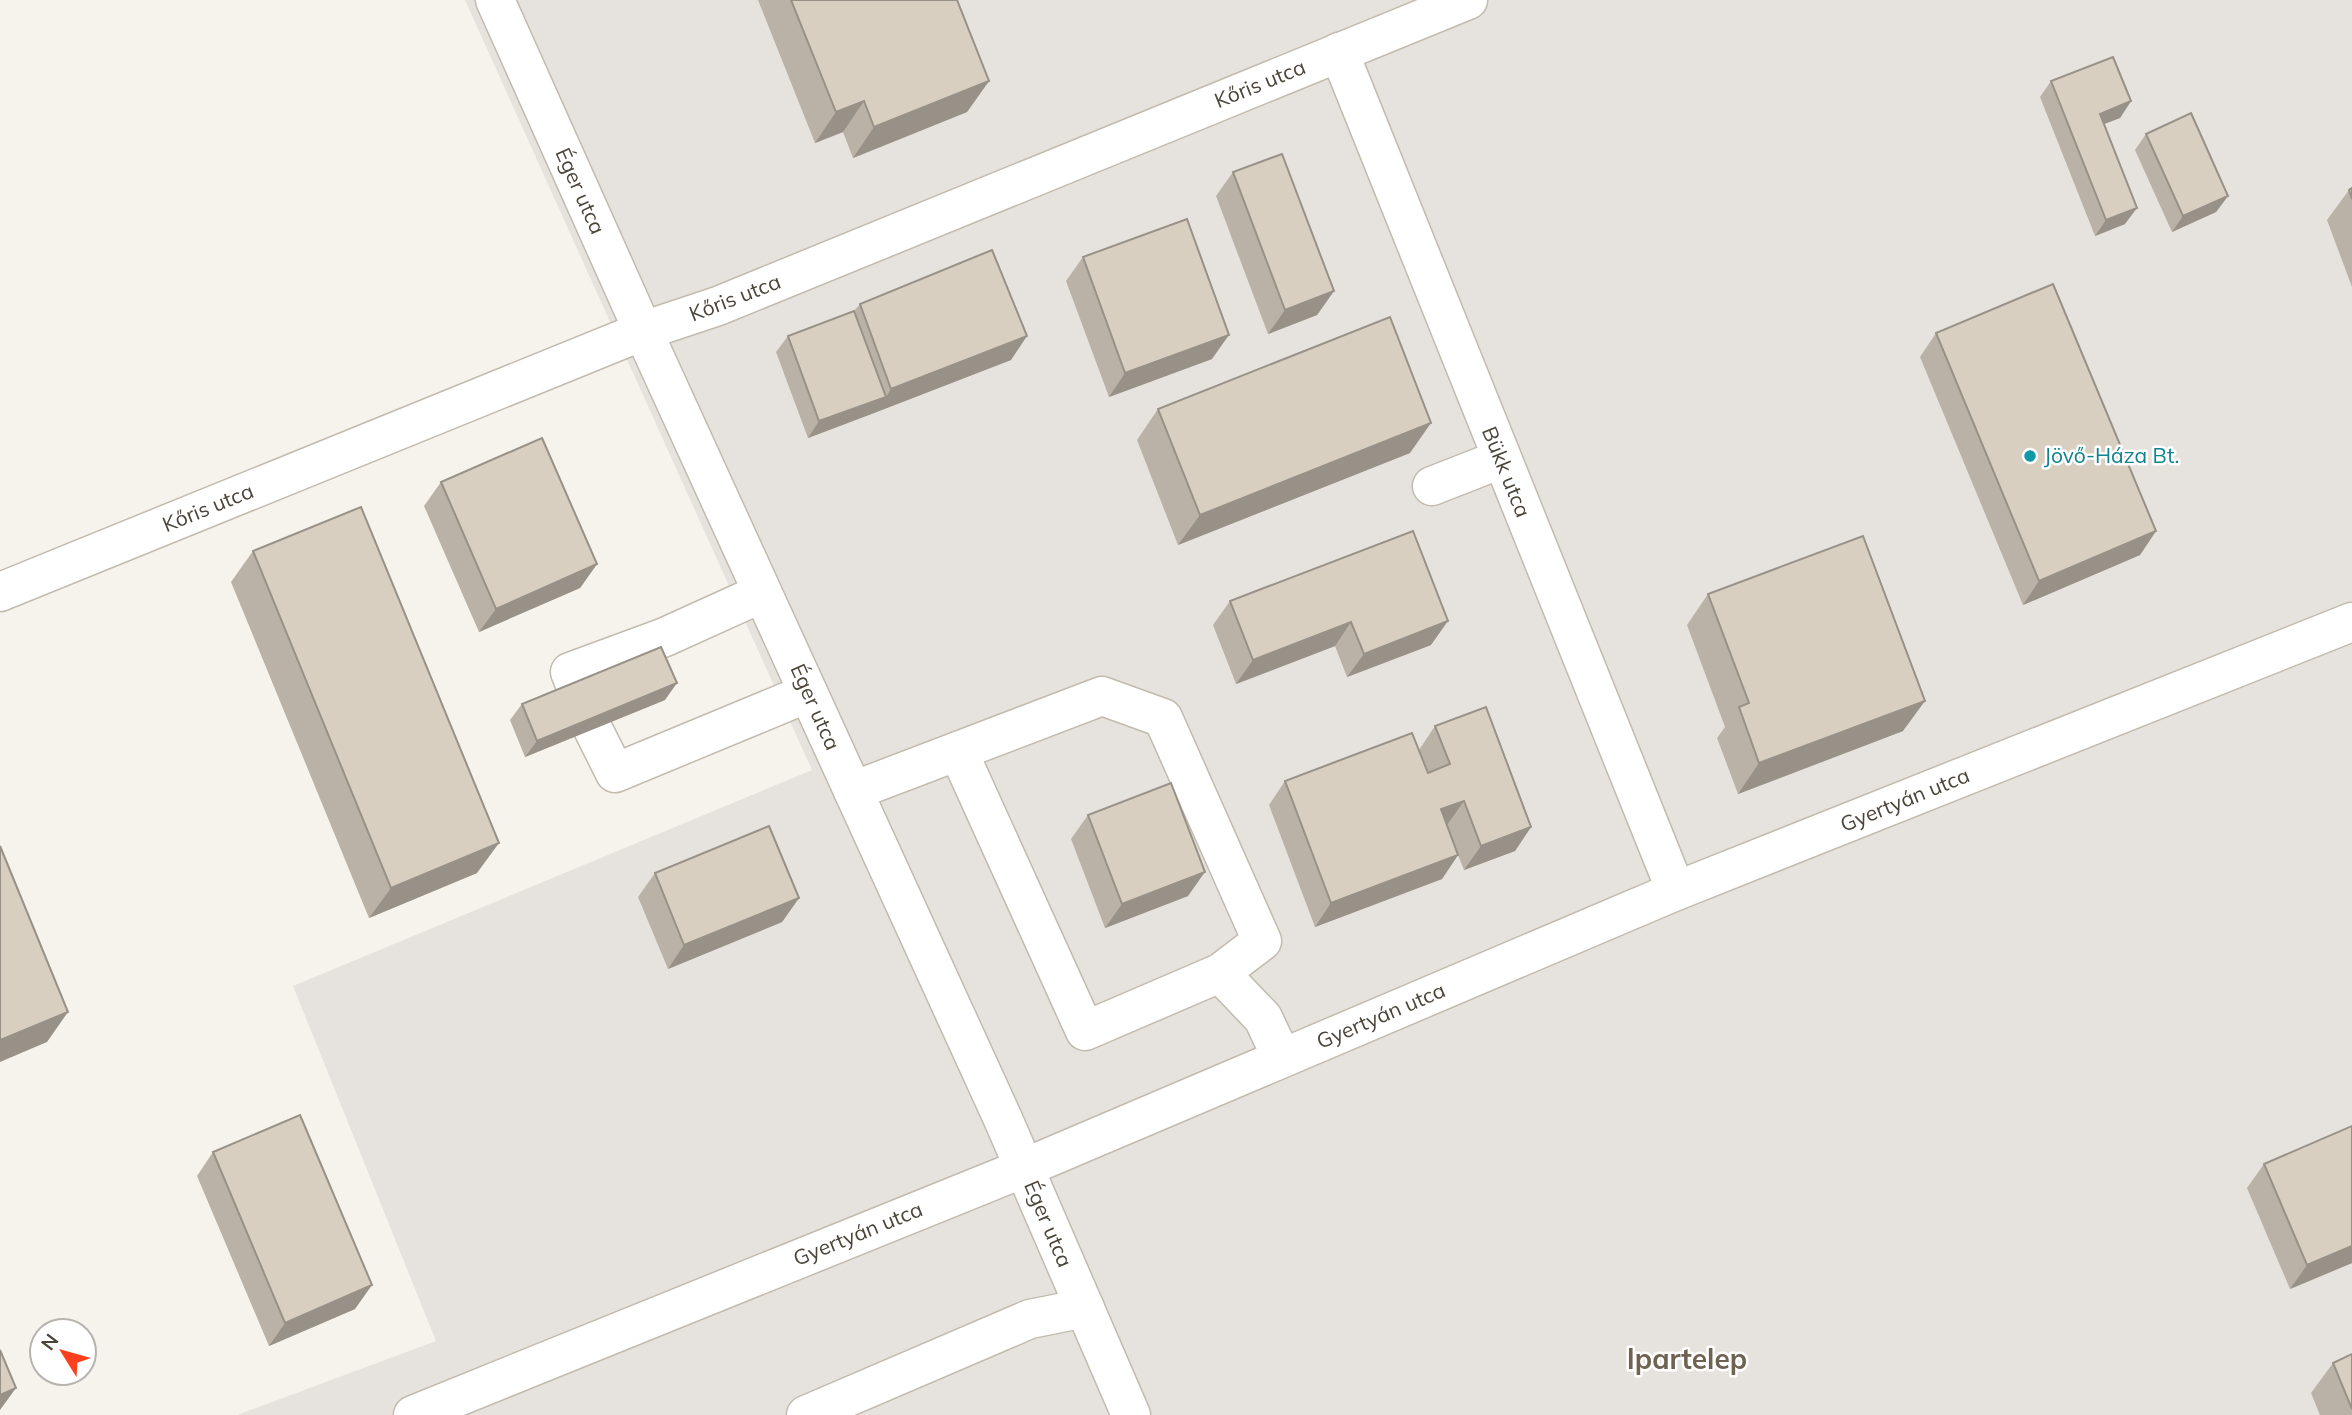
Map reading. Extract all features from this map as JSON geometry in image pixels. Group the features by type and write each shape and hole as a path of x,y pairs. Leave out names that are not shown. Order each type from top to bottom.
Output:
{"street":[{"name":"Éger utca","path":"495,0 1024,1168 1131,1415"},
{"name":"Kőris utca","path":"0,592 643,331 718,306 1468,0"},
{"name":"Bükk utca","path":"1339,52 1676,891"},
{"path":"1432,486 1501,459"},
{"path":"762,593 665,637 570,671 593,729 615,774 808,693"},
{"name":"Gyertyán utca","path":"413,1415 1024,1168 1676,891 2350,629"},
{"path":"853,791 1102,696 1163,718 1262,941 1220,973 1085,1031 958,751"},
{"path":"1220,973 1263,1018 1282,1058"},
{"path":"806,1415 1030,1318 1085,1308"}],"shaded area":[{"path":"465,0 2352,0 2352,1415 237,1415 436,1341 293,986 812,770"}],"building":[{"path":"791,0 957,0 989,81 874,127 864,101 836,112"},
{"path":"2113,57 2131,101 2100,114 2137,208 2106,220 2051,81"},
{"path":"2191,113 2228,196 2183,216 2146,134"},
{"path":"1282,154 1334,291 1285,310 1233,172"},
{"path":"1187,219 1229,335 1125,373 1083,257"},
{"path":"992,250 1027,336 891,389 860,304"},
{"name":"Jövő-Háza Bt.","path":"2053,284 2156,531 2039,581 1936,333"},
{"path":"854,311 886,397 819,421 788,336"},
{"path":"1390,317 1431,423 1200,515 1158,409"},
{"path":"542,438 597,564 496,609 441,482"},
{"path":"361,507 499,843 391,888 253,551"},
{"path":"1413,531 1448,621 1364,654 1351,622 1253,660 1230,601"},
{"path":"1863,536 1925,701 1759,763 1739,707 1749,703 1708,594"},
{"path":"661,647 677,683 537,741 522,704"},
{"path":"1486,707 1531,827 1481,846 1464,801 1441,809 1458,855 1331,903 1285,781 1412,733 1428,773 1450,764 1435,726"},
{"path":"1171,783 1205,872 1122,904 1088,815"},
{"path":"769,826 799,898 684,945 655,873"},
{"path":"0,846 68,1012 0,1040"},
{"path":"300,1115 372,1285 285,1323 213,1152"},
{"path":"2352,1126 2352,1246 2307,1265 2264,1164"},
{"path":"0,1350 16,1388 0,1395"},
{"path":"2352,1354 2352,1409 2333,1363"}],"place":[{"name":"Jövő-Háza Bt.","path":"2030,456"}],"district":[{"name":"Ipartelep","path":"1687,1359"}]}
